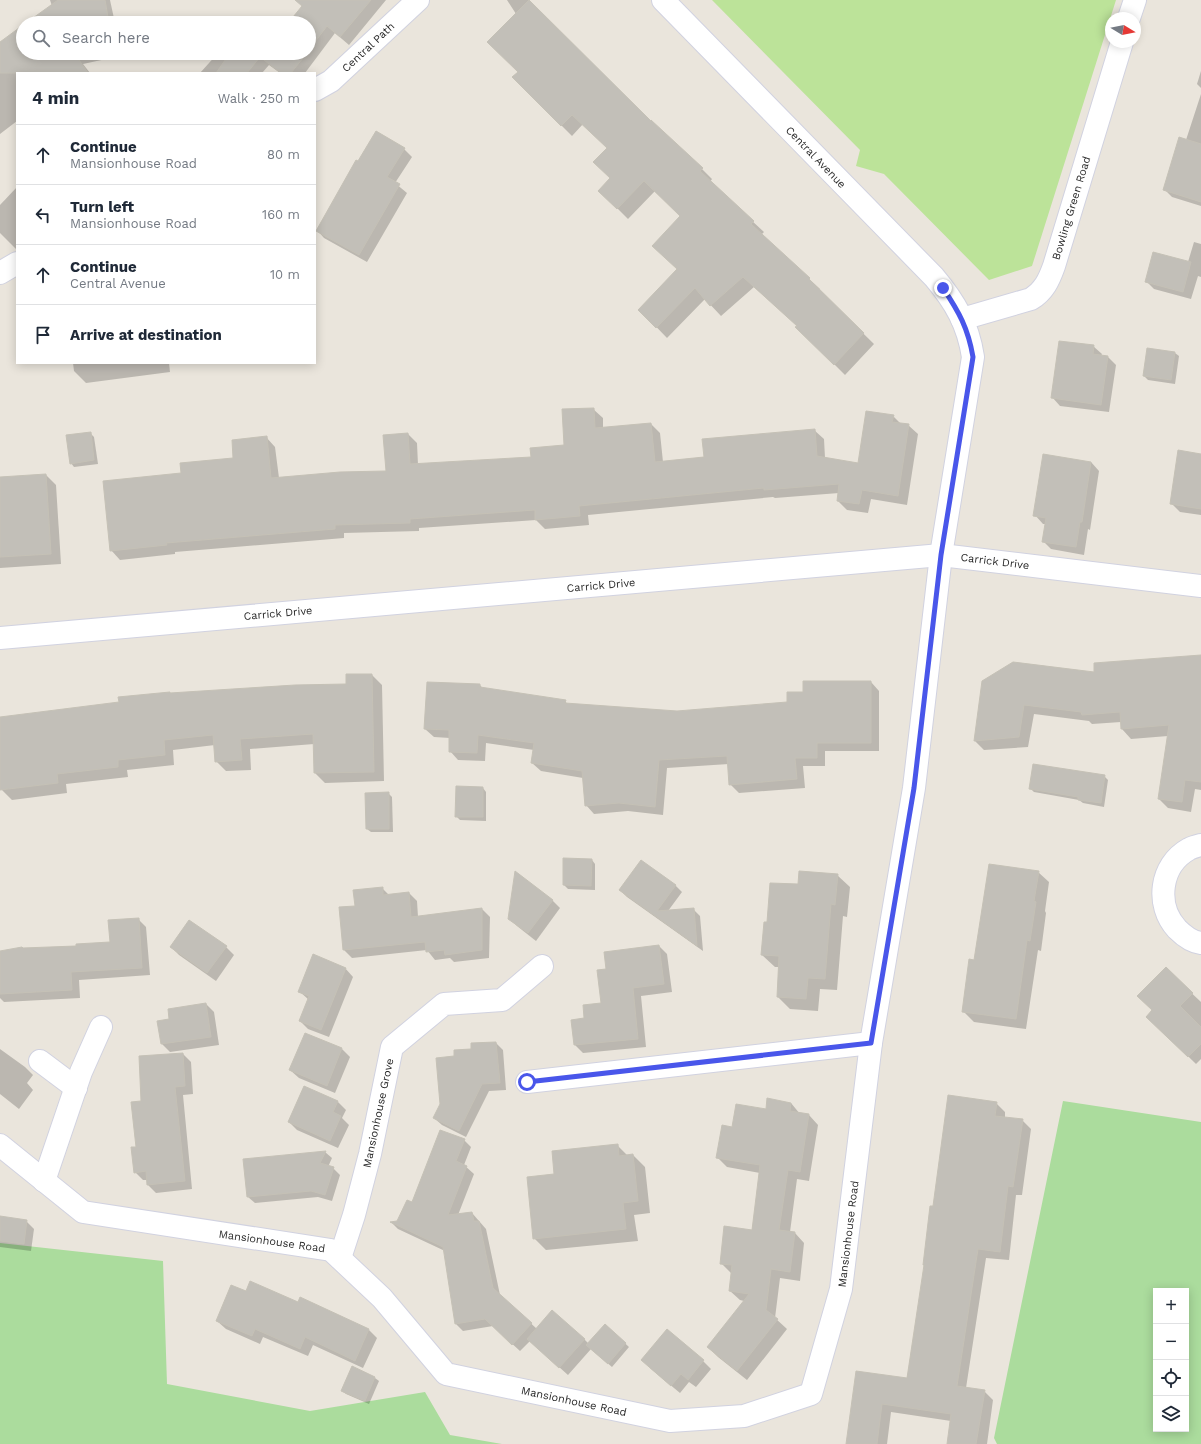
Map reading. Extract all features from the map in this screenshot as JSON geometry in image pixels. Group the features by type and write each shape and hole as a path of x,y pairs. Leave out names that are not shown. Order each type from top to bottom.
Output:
{"street":[{"name":"Central Path","path":"316,89 331,81 418,0"},
{"name":"Central Avenue","path":"663,0 934,277 952,301 962,319"},
{"path":"1131,12 1135,0"},
{"name":"Bowling Green Road","path":"962,319 1031,299 1036,296 1046,285 1054,266 1120,48"},
{"path":"0,273 16,264"},
{"name":"Mansionhouse Road","path":"0,1145 83,1212 330,1250 382,1298 446,1374 670,1422 744,1416 811,1394 841,1289 871,1043 914,788 941,555 973,357 968,331 962,319"},
{"name":"Carrick Drive","path":"0,638 941,555 1201,586"},
{"path":"1201,844 1189,849 1176,859 1167,874 1163,890 1164,907 1171,922 1183,935 1201,943"},
{"name":"Mansionhouse Grove","path":"340,1258 354,1215 370,1154 392,1047 444,1004 502,1000 542,966"},
{"path":"44,1181 81,1072 101,1027"},
{"path":"527,1082 871,1043"},
{"path":"40,1061 76,1088"}],"green space":[{"path":"712,0 1116,0 1112,12 1105,12 1105,35 1032,266 989,280 884,174 856,166 860,150"},
{"path":"1063,1101 1201,1122 1201,1444 997,1444 994,1438"},
{"path":"0,1243 163,1261 167,1384 310,1411 425,1392 450,1435 502,1444 0,1444"}],"building":[{"path":"58,0 105,0 108,16 36,16"},
{"path":"295,0 371,0 340,37 327,26 316,41 316,16 294,16 302,6"},
{"path":"529,0 651,121 703,168 700,171 754,221 751,224 810,278 809,279 864,333 834,365 795,327 797,326 743,277 710,306 695,288 656,328 638,310 677,269 652,246 680,216 644,181 617,209 598,191 610,178 593,162 607,148 572,115 561,126 512,77 518,72 487,42"},
{"path":"16,30 16,60 79,60 87,72 0,73 0,42"},
{"path":"225,60 258,60 248,72 217,72"},
{"path":"264,60 301,60 292,72 280,72"},
{"path":"376,131 405,148 387,177 400,184 359,255 316,231 356,160 358,161"},
{"path":"1179,137 1201,144 1201,202 1163,190"},
{"path":"1153,252 1191,262 1183,292 1145,282"},
{"path":"1059,341 1094,345 1093,354 1108,356 1101,405 1051,398"},
{"path":"1147,348 1175,352 1171,380 1143,376"},
{"path":"594,408 595,428 651,423 655,462 704,457 702,439 815,429 817,456 858,463 866,411 894,415 892,422 909,424 898,496 862,490 859,504 837,501 839,484 764,490 764,488 579,506 580,516 535,520 535,510 410,519 410,523 335,525 335,529 166,543 167,545 110,551 103,481 181,473 180,463 233,458 232,440 267,436 271,478 340,472 386,471 383,435 408,433 410,464 531,457 530,448 564,445 562,409"},
{"path":"91,432 94,460 70,464 66,435"},
{"path":"1178,450 1201,454 1201,509 1170,504"},
{"path":"1043,454 1091,462 1082,522 1080,522 1076,547 1042,542 1046,518 1033,516"},
{"path":"46,474 51,554 0,557 0,477"},
{"path":"1201,655 1201,782 1185,780 1182,802 1158,799 1169,725 1121,729 1120,712 1082,715 1081,712 1024,705 1019,737 974,741 982,681 1013,662 1094,672 1094,663"},
{"path":"346,674 372,674 374,772 314,773 313,734 240,739 242,760 215,762 213,735 164,740 165,755 118,760 118,767 57,774 58,783 0,790 0,717 119,702 118,697 170,692 295,685 346,684"},
{"path":"803,681 871,681 871,743 817,743 817,758 795,758 797,779 729,785 727,756 659,760 655,807 619,803 585,806 582,771 531,763 534,743 478,735 477,753 449,752 449,730 424,729 427,682 480,684 480,687 566,700 565,703 677,711 787,702 787,692 803,692"},
{"path":"1033,764 1105,775 1101,803 1078,800 1078,797 1029,789"},
{"path":"456,786 483,787 483,817 455,817"},
{"path":"389,792 389,829 366,829 365,793"},
{"path":"563,858 592,859 591,886 563,885"},
{"path":"641,860 676,885 657,911 694,908 697,946 619,890"},
{"path":"989,864 1039,871 1030,941 1027,940 1016,1019 962,1012 969,959 974,960"},
{"path":"515,871 553,900 528,933 508,919"},
{"path":"799,871 838,874 835,905 831,904 825,979 808,978 806,999 777,997 779,956 761,955 764,922 767,922 770,883 798,884"},
{"path":"383,887 383,895 409,892 411,917 482,908 482,950 445,955 444,950 426,952 425,942 343,950 339,907 355,906 353,890"},
{"path":"139,918 142,968 71,972 72,990 0,994 0,951 22,947 76,946 76,944 110,942 108,920"},
{"path":"189,920 227,946 207,973 170,947"},
{"path":"659,945 664,984 633,988 638,1039 574,1045 571,1020 584,1018 583,1005 601,1003 597,970 606,969 604,952"},
{"path":"313,954 346,968 321,1030 299,1021 309,996 298,992"},
{"path":"1166,967 1193,993 1180,1006 1201,1027 1201,1044 1188,1057 1146,1017 1152,1010 1137,996"},
{"path":"206,1003 211,1037 161,1044 157,1021 169,1019 168,1009"},
{"path":"305,1033 342,1048 327,1086 289,1070"},
{"path":"496,1042 500,1083 482,1084 459,1131 433,1118 440,1104 436,1058 454,1056 454,1050 471,1049 471,1043"},
{"path":"183,1053 185,1086 175,1087 185,1181 147,1185 146,1171 134,1173 131,1147 136,1147 131,1102 141,1101 139,1056"},
{"path":"304,1086 338,1101 333,1112 341,1116 330,1141 288,1122"},
{"path":"948,1095 997,1102 995,1116 1023,1119 1013,1187 1008,1186 1000,1252 978,1249 957,1386 985,1390 976,1444 947,1444 951,1414 882,1404 877,1444 846,1444 856,1371 907,1378 924,1265 930,1206 933,1206"},
{"path":"767,1098 791,1103 790,1111 809,1114 800,1172 788,1170 779,1230 795,1232 790,1272 771,1269 766,1310 778,1319 737,1371 707,1347 749,1294 729,1291 732,1265 720,1264 724,1226 752,1230 760,1165 716,1158 722,1125 732,1127 736,1104 766,1109"},
{"path":"440,1130 465,1139 456,1161 467,1166 448,1215 472,1212 474,1221 479,1221 493,1288 532,1323 512,1345 485,1319 455,1324 443,1247 390,1222 397,1221 407,1200 412,1202"},
{"path":"618,1144 619,1156 633,1154 638,1201 623,1203 626,1229 533,1239 527,1177 554,1174 552,1151"},
{"path":"326,1151 320,1163 334,1167 325,1195 311,1191 247,1197 243,1159"},
{"path":"0,1216 27,1220 24,1244 0,1241"},
{"path":"250,1281 298,1302 300,1297 369,1329 355,1361 305,1337 300,1349 255,1329 252,1336 216,1321 231,1285 246,1291"},
{"path":"552,1310 585,1339 559,1368 527,1339"},
{"path":"605,1324 626,1343 608,1364 586,1345"},
{"path":"667,1329 704,1360 688,1380 681,1374 671,1386 641,1360"},
{"path":"352,1366 375,1377 365,1401 341,1391"}],"route":[{"path":"527,1082 871,1043 914,788 941,555 973,357 968,331 943,288"}]}
